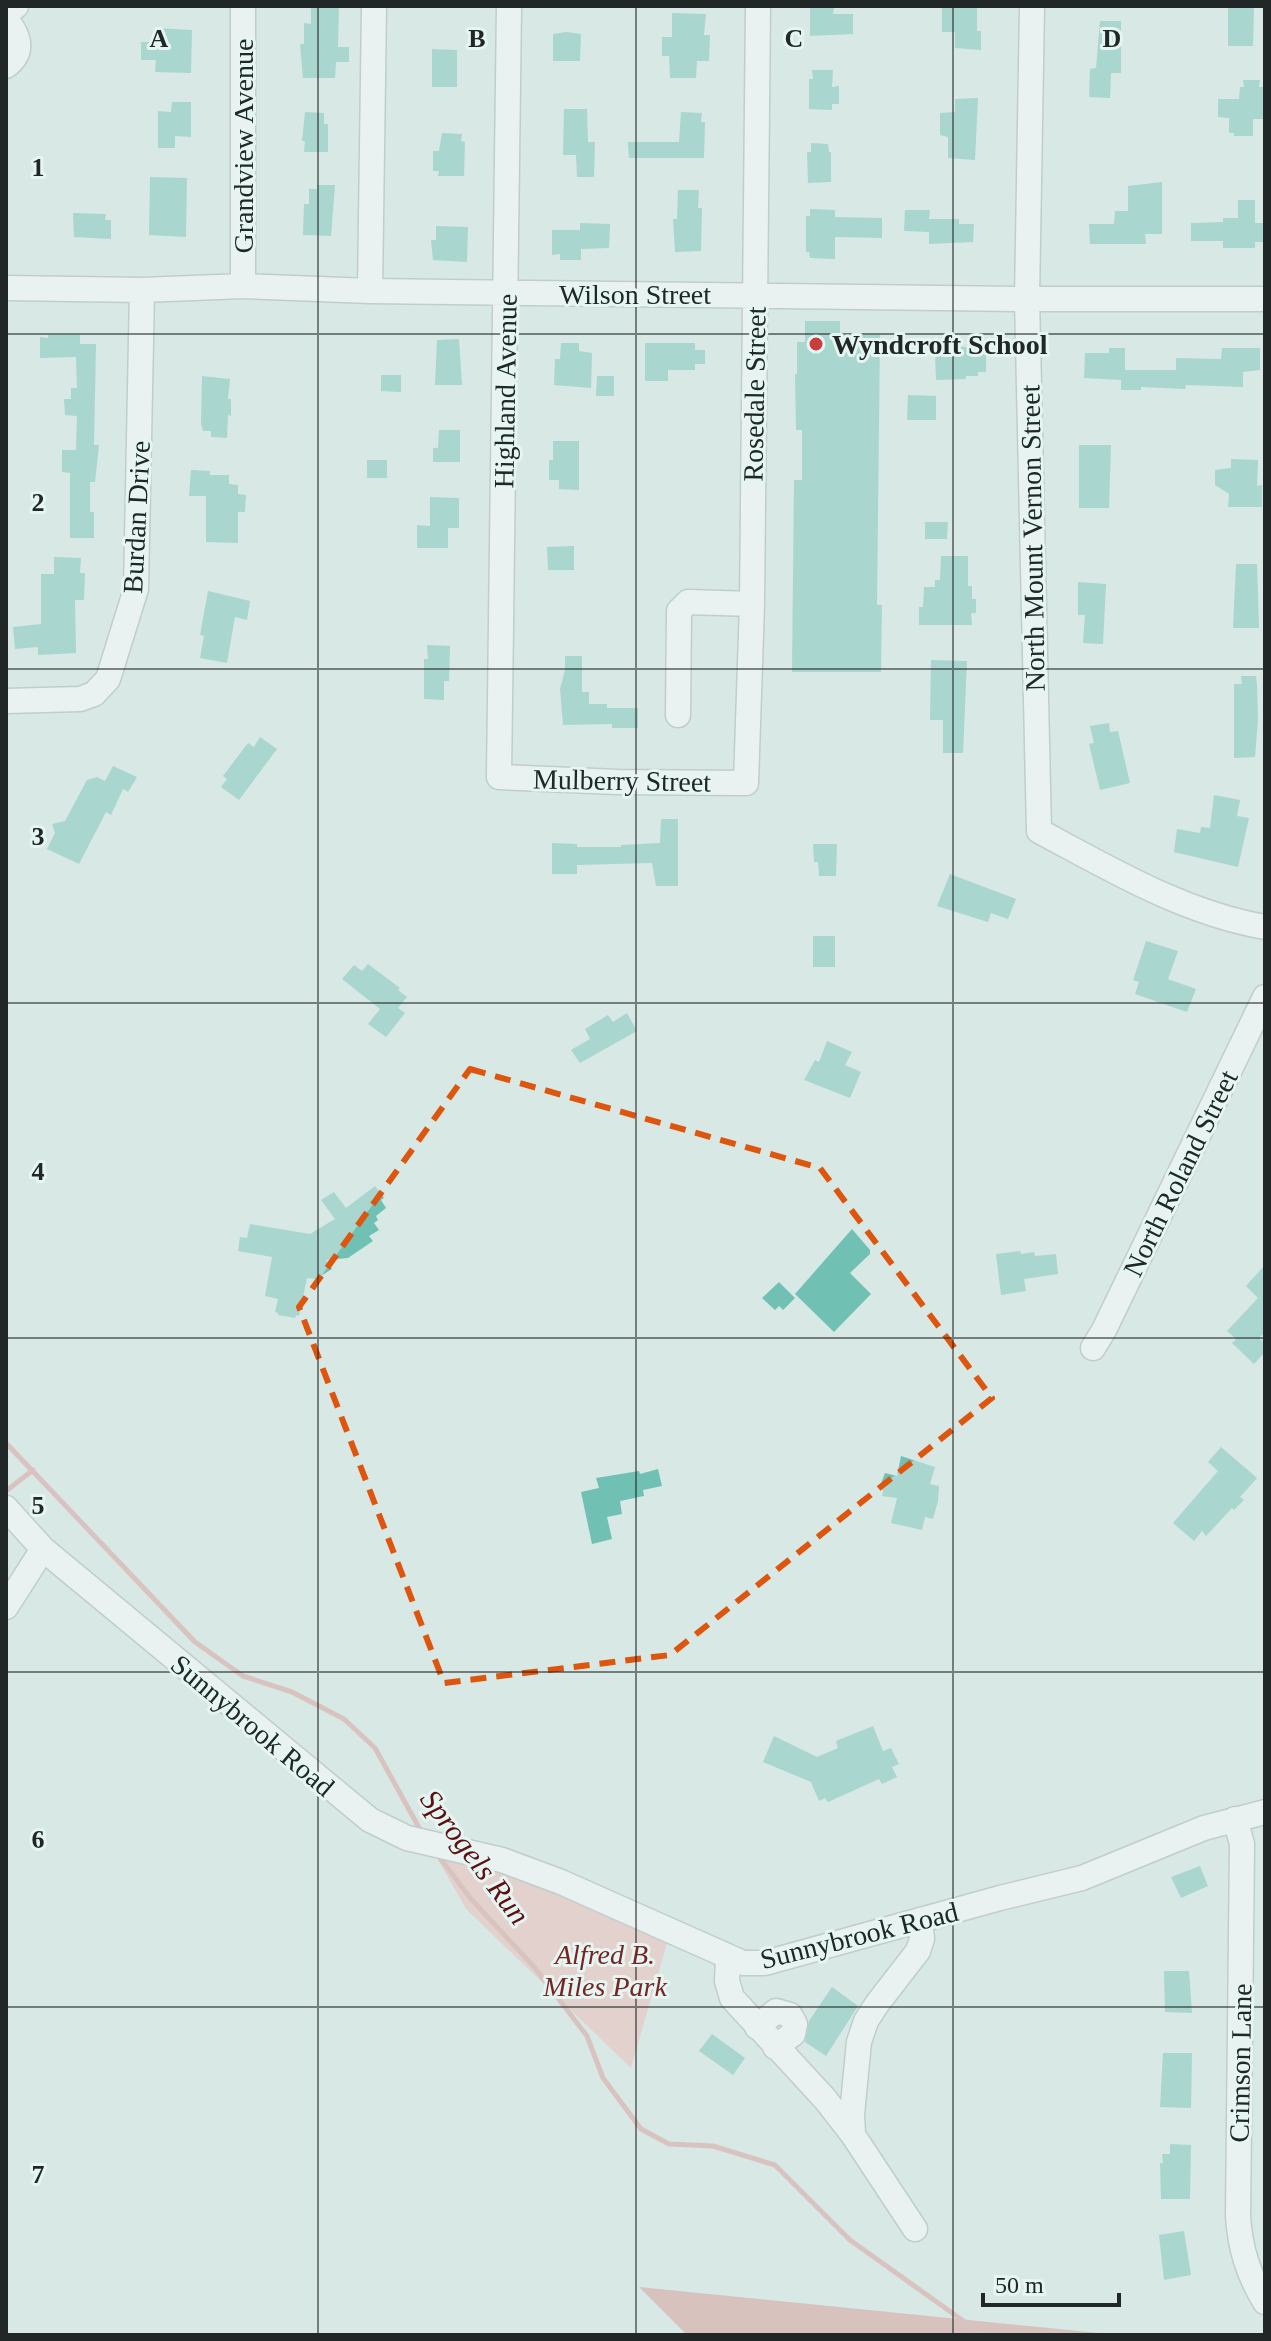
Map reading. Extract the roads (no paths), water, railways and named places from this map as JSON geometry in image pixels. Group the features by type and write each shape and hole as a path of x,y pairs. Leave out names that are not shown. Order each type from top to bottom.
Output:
{"street":[{"name":"Grandview Avenue","path":"243,6 243,286"},
{"path":"370,291 374,6"},
{"name":"Highland Avenue","path":"499,777 509,6"},
{"name":"Rosedale Street","path":"746,783 752,604 758,6"},
{"name":"North Mount Vernon Street","path":"1032,6 1027,299 1039,831 1153,890 1224,917 1265,927"},
{"path":"6,66 16,58 19,44 11,20"},
{"name":"Wilson Street","path":"6,288 142,290 243,286 507,293 1265,299"},
{"name":"Burdan Drive","path":"6,701 80,699 94,694 108,679 136,589 142,290"},
{"path":"678,715 679,611 688,602 752,604"},
{"name":"Mulberry Street","path":"499,777 746,783"},
{"name":"North Roland Street","path":"1093,1348 1265,997"},
{"name":"Sunnybrook Road","path":"6,1508 43,1549 352,1807 379,1826 407,1838 502,1860 561,1882 743,1963 765,1963 1082,1878 1189,1834 1265,1812"},
{"path":"6,1607 43,1549"},
{"name":"Crimson Lane","path":"1235,1819 1242,1844 1238,2216 1242,2253 1265,2302"},
{"path":"853,2135 853,2090 859,2042 866,2021 918,1951 922,1939 920,1920"},
{"path":"728,1958 727,1981 732,1998 825,2099 853,2135 915,2229"},
{"path":"825,2099 853,2090"}],"waterway":[{"name":"Sprogels Run","path":"6,1443 195,1642 243,1676 292,1692 344,1719 375,1748 422,1833"},
{"path":"6,1491 33,1470"},
{"name":"Sprogels Run","path":"437,1854 471,1899 535,1968 587,2036 603,2078 641,2129 669,2144 713,2146 775,2165 850,2240 983,2335"}],"place":[{"name":"Wyndcroft School","path":"816,344"}],"park label":[{"name":"Alfred B. Miles Park","path":"605,1970"}]}
